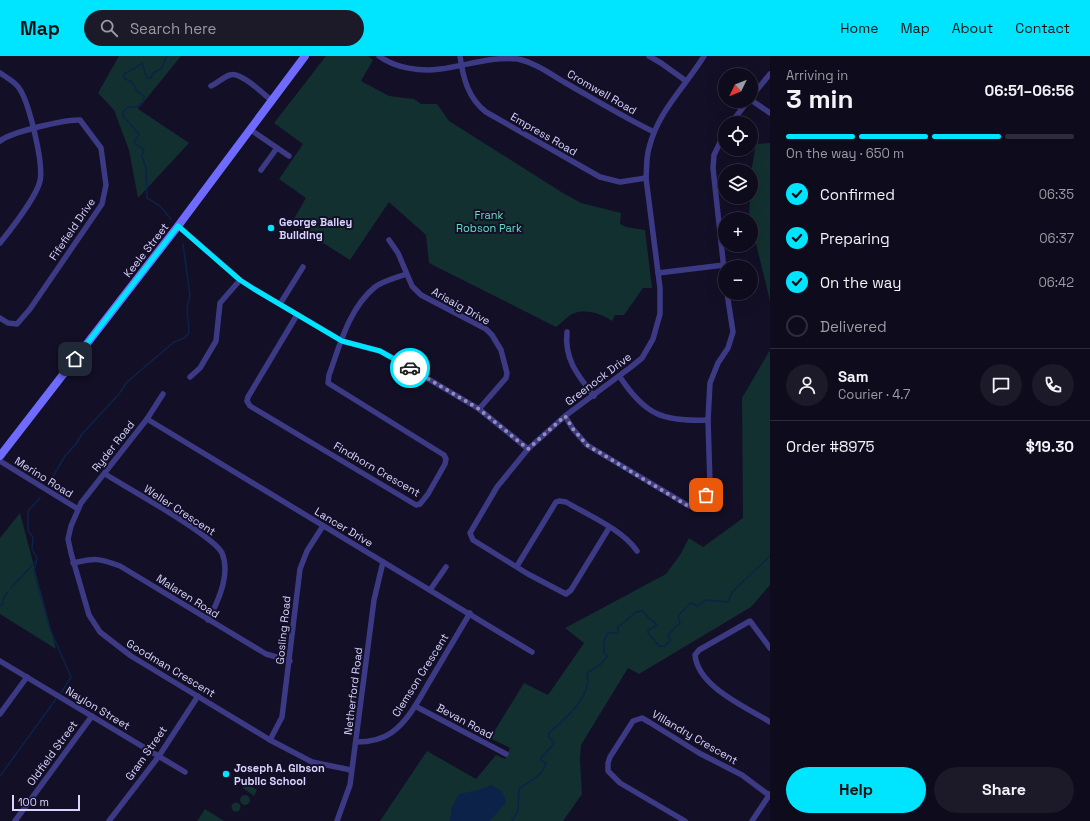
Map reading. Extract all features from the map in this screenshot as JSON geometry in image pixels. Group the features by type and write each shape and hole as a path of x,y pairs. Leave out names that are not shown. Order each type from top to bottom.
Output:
{"main road":[{"name":"Keele Street","path":"0,456 178,226 305,56"}],"street":[{"name":"Cromwell Road","path":"379,56 404,67 440,69 495,57 517,58 529,62 621,115 654,132"},
{"name":"Empress Road","path":"460,56 468,91 474,101 486,112 600,177 620,182 646,178"},
{"path":"649,56 686,81"},
{"name":"Greenock Drive","path":"609,528 571,590 566,594 558,591 474,540 470,533 497,487 528,449 565,416 620,377 642,358 653,339 660,314 658,273 646,178 647,157 654,132 665,109 704,56"},
{"path":"0,73 15,83 23,94 41,163 40,181 37,189 0,243"},
{"path":"211,86 218,83 228,75 233,74 242,78 272,101"},
{"path":"758,89 770,74"},
{"path":"758,105 770,113"},
{"path":"737,116 743,108"},
{"name":"Fifefield Drive","path":"0,318 14,324 24,316 84,232 102,204 106,193 101,148 80,120 33,129"},
{"path":"0,141 33,129"},
{"path":"251,130 289,156"},
{"path":"718,147 714,155 713,168 723,260"},
{"path":"261,170 277,148"},
{"path":"178,226 240,280 342,341 380,351 479,409 528,449"},
{"name":"Arisaig Drive","path":"389,240 398,253 412,286 421,295 434,304 486,329 497,341 505,364 506,378 479,409"},
{"path":"658,273 718,266"},
{"path":"280,304 303,267"},
{"path":"342,341 349,323 375,286 406,274"},
{"path":"190,377 200,368 216,341 220,303 240,280"},
{"path":"565,416 573,429 587,445 695,508 702,501 710,484 708,420 710,383 718,363 728,348 733,332 728,300"},
{"name":"Findhorn Crescent","path":"297,315 248,397 247,401 250,406 416,505 420,504 428,494 446,459 444,455 328,383 342,341"},
{"path":"567,332 566,344 570,362 594,396"},
{"path":"620,377 628,389 642,403 658,414 676,421 708,420"},
{"name":"Ryder Road","path":"78,509 147,419 163,394"},
{"name":"Lancer Drive","path":"147,419 532,652"},
{"name":"Merino Road","path":"0,461 78,509"},
{"name":"Weller Crescent","path":"105,474 197,531 217,546 221,552 224,565 223,580 219,597 208,620"},
{"path":"517,566 556,502 559,501 566,502 609,528 629,541 637,551"},
{"name":"Goodman Crescent","path":"78,509 70,526 68,539 73,563 86,608 100,632 131,656 270,740 312,762 351,770"},
{"name":"Gosling Road","path":"270,740 282,717 300,569 307,551 323,526"},
{"name":"Malaren Road","path":"73,563 100,559 120,566 266,654 290,661"},
{"name":"Netherford Road","path":"337,821 350,785 374,600 383,562"},
{"path":"430,590 446,567"},
{"name":"Clemson Crescent","path":"356,742 370,741 392,732 410,714 470,614"},
{"path":"770,648 750,621 699,650 695,655 696,662 706,679 717,690 770,722"},
{"name":"Naylon Street","path":"0,661 185,772"},
{"path":"0,714 27,677"},
{"name":"Gram Street","path":"109,821 159,756 198,696"},
{"name":"Bevan Road","path":"415,706 506,754"},
{"name":"Oldfield Street","path":"15,821 92,716"},
{"name":"Villandry Crescent","path":"685,821 620,783 608,771 608,762 610,757 633,721 636,719 642,718 649,722 699,753 742,776 770,796"},
{"path":"752,821 770,796"}],"green space":[{"path":"119,56 181,56 138,109 189,143 138,198 129,150 114,110 98,93"},
{"name":"Frank Robson Park","path":"326,56 368,56 373,60 361,81 389,96 414,99 421,104 437,104 449,121 563,193 581,203 621,213 620,224 626,227 645,230 652,288 643,288 624,315 615,315 612,321 604,316 594,313 580,312 570,315 556,327 429,263 426,235 389,202 350,260 298,227 292,222 306,198 279,179 303,144 274,123"},
{"path":"770,143 770,301 758,252 758,212 749,212 750,204 758,204 758,164 753,164 754,156 758,156 758,144"},
{"path":"770,350 770,585 751,607 639,674 628,668 581,745 580,760 582,794 563,821 380,821 427,751 476,779 496,755 505,759 510,748 490,738 524,683 548,695 584,643 565,628 666,574 680,555 689,538 703,547 743,518 742,398"},
{"path":"20,513 56,649 0,614 0,538"},
{"path":"246,783 257,790 254,796 243,788"},
{"path":"243,795 247,795 249,796 249,804 243,805 240,802 240,798"},
{"path":"234,803 238,803 240,807 238,811 234,811 232,809 232,805"},
{"path":"205,809 224,821 197,821"}],"water":[{"path":"491,785 501,791 506,802 490,821 450,821 452,807 459,794 479,790"}],"waterway":[{"path":"167,56 161,69 153,73 151,78 147,78 142,63 123,75 125,79 132,82 137,91 145,97 138,107 128,107 123,112 123,116 139,134 134,143 144,150 142,156 146,168 147,198 160,206 171,219"},
{"path":"49,483 65,456 76,444 82,434 119,394 127,382 174,342 184,338 189,333 187,307 190,296 183,244"},
{"path":"40,498 28,511 28,531 33,537 32,549 37,558 34,571 50,629 71,677 61,693"},
{"path":"512,821 518,811 519,789 536,778 545,767 546,762 545,763 540,759 553,745 554,741 550,739 548,734 576,707 582,699 588,682 587,673 601,664 608,656 604,653 604,640 608,633 618,633 618,627 636,612 643,611 647,617 657,625 648,630 648,633 659,646 665,646 670,641 668,635 680,623 678,616 690,603 698,606 706,600 728,602 732,592 770,556"},
{"path":"11,588 35,562"},
{"path":"0,606 3,604 4,597 8,592"},
{"path":"0,776 56,699"}],"way so far":[{"path":"410,368 479,409 528,449 565,416 573,429 587,445 688,506 695,508 706,495"}],"place":[{"name":"George Bailey Building","path":"271,228"},
{"name":"Joseph A. Gibson Public School","path":"226,774"}],"route":[{"path":"75,359 178,226 240,280 254,289 342,341 380,351 410,368"}]}
